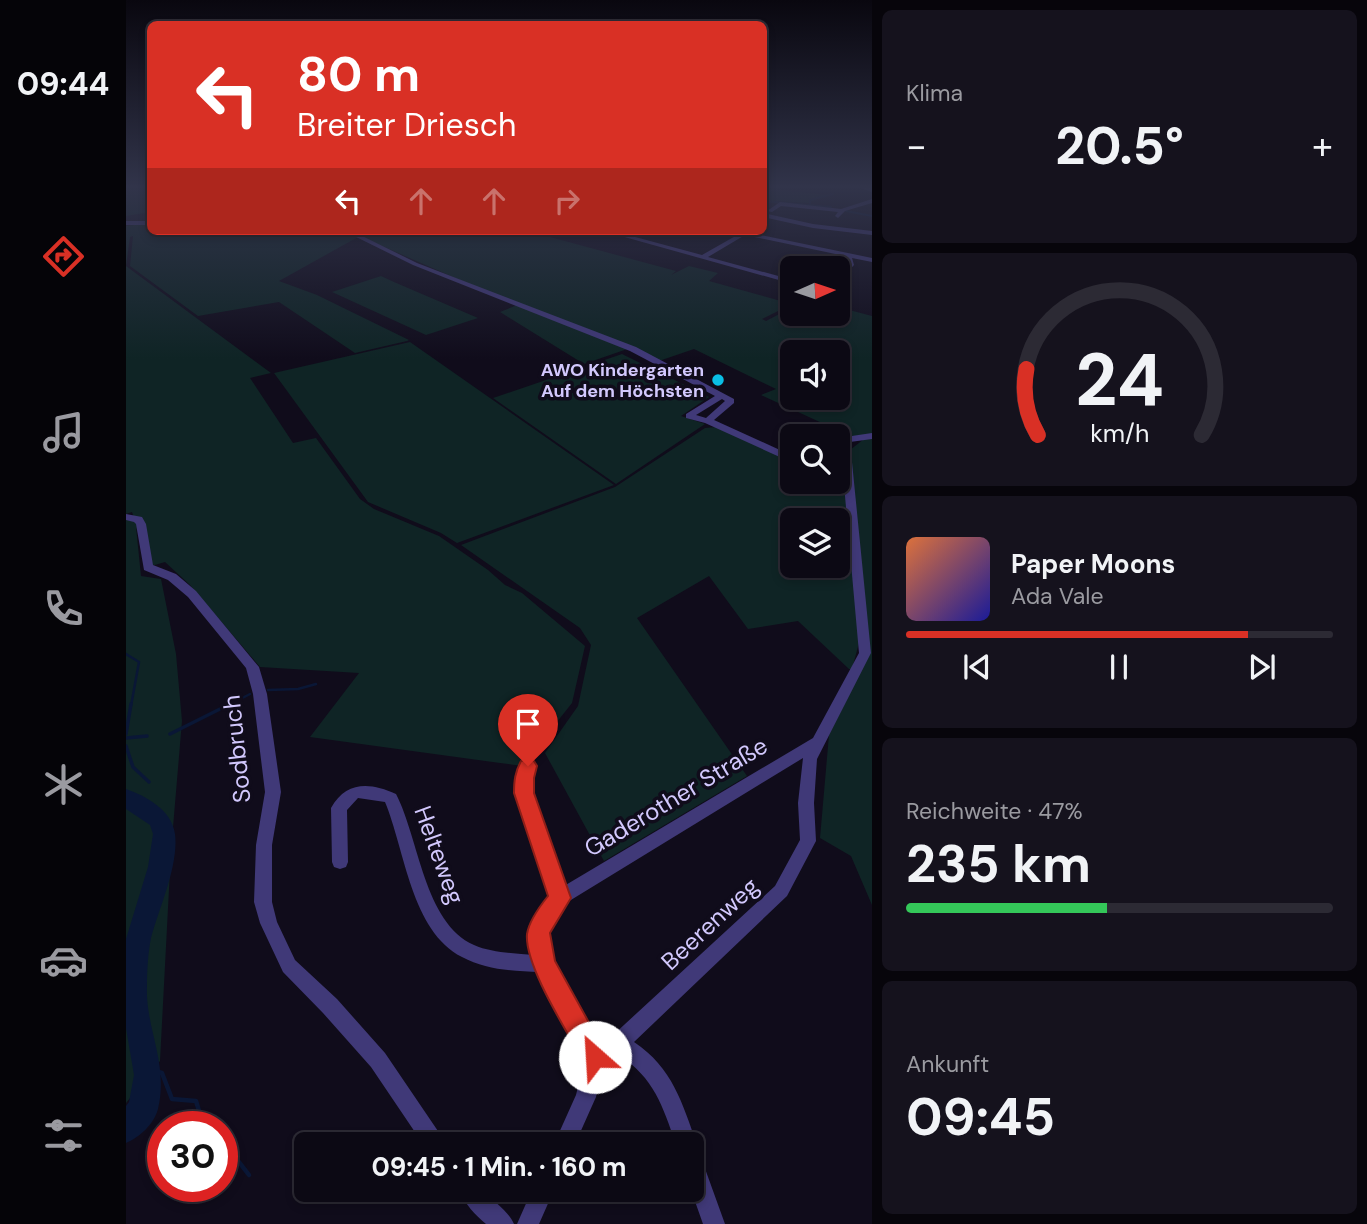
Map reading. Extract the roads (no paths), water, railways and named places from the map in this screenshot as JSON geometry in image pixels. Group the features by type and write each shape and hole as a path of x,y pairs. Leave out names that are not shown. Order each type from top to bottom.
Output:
{"street":[{"path":"374,244 415,264 632,349 732,403 708,421"},
{"path":"653,244 780,279"},
{"path":"702,258 726,244"},
{"path":"801,244 872,260"},
{"path":"720,396 689,416 708,421 780,454"},
{"path":"850,439 872,436"},
{"path":"818,743 865,653 860,578 845,494"},
{"name":"Sodbruch","path":"126,517 138,519 141,524 148,567 172,577 192,594 252,667 260,694 273,792 264,845 263,902 269,923 289,965 379,1060 427,1132"},
{"name":"Gaderother Straße","path":"595,1057 544,964 539,933 547,914 560,898 818,743"},
{"name":"Beerenweg","path":"619,1043 781,891 808,841 806,803 810,759 818,743"},
{"path":"528,766 524,778 524,793 560,898"},
{"name":"Helteweg","path":"340,862 339,808 355,792 382,794 391,798 430,910 445,935 466,951 503,960 544,964"},
{"path":"570,1132 586,1097 595,1057 619,1043 640,1056 663,1080 681,1132"},
{"path":"704,1196 714,1224"},
{"path":"479,1202 503,1224"},
{"path":"528,1224 538,1202"}],"waterway":[{"path":"126,654 139,662 131,706"},
{"path":"268,690 298,689 316,684"},
{"path":"227,706 250,694"},
{"path":"126,734 131,704"},
{"path":"170,734 230,704"},
{"path":"126,738 147,736"},
{"path":"126,746 133,767 149,782"},
{"path":"126,798 159,819 164,834 160,867 138,941 133,990 148,1075 143,1109 126,1128"},
{"path":"147,1069 162,1073 172,1099 196,1101 199,1111"},
{"path":"238,1161 249,1175"}],"place":[{"name":"AWO Kindergarten Auf dem Höchsten","path":"718,380"}]}
